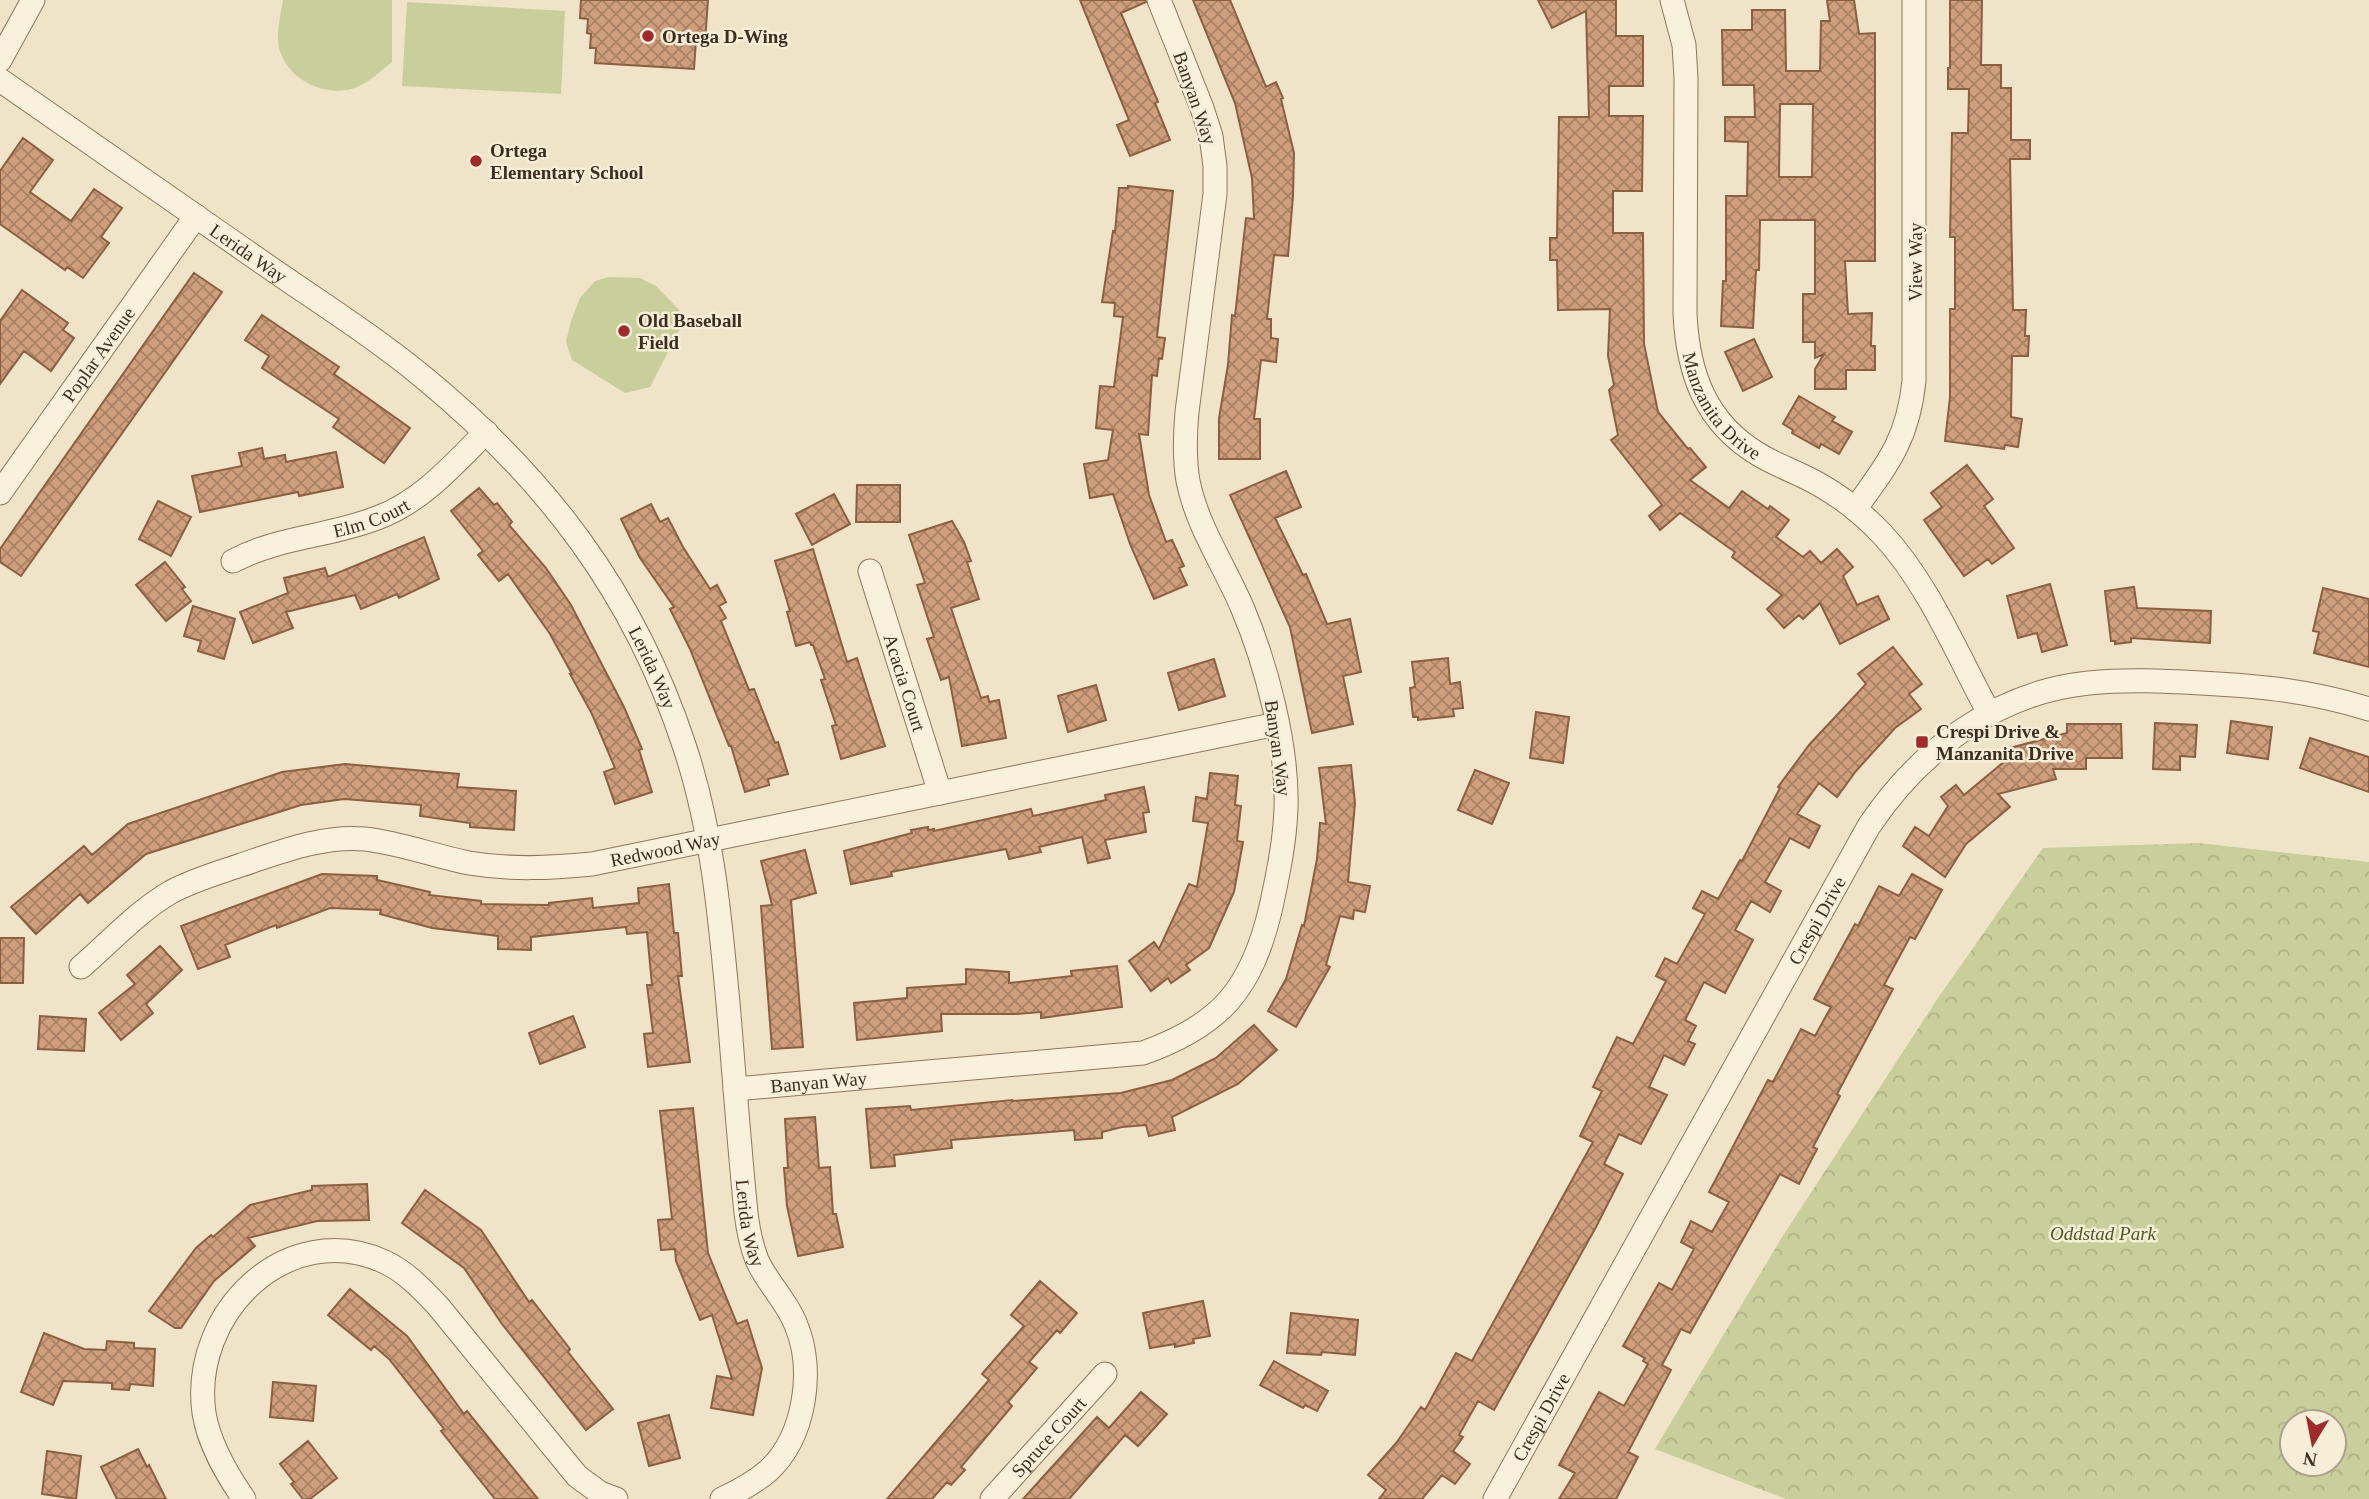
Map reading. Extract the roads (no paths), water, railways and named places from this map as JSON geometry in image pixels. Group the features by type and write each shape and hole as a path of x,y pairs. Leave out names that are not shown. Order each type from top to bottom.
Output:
{"street":[{"path":"0,60 33,0"},
{"name":"Banyan Way","path":"735,1089 1143,1053 1195,1030 1218,1012 1239,989 1253,966 1264,938 1284,828 1285,792 1277,724 1257,646 1242,607 1198,514 1188,481 1184,447 1215,194 1215,166 1211,136 1202,108 1159,0"},
{"name":"Manzanita Drive","path":"1672,0 1684,45 1685,314 1686,347 1694,378 1709,407 1731,434 1757,454 1821,485 1855,509 1882,534 1903,559 1924,593 1989,713"},
{"name":"View Way","path":"1855,509 1886,467 1901,441 1911,411 1914,368 1914,0"},
{"name":"Lerida Way","path":"0,80 386,349 446,396 519,465 566,521 604,573 628,615 663,690 685,746 708,841 722,938 750,1237 758,1262 797,1326 805,1372 803,1398 787,1447 769,1470 746,1488 722,1499"},
{"name":"Poplar Avenue","path":"0,493 196,216"},
{"name":"Elm Court","path":"233,561 274,543 344,529 379,517 409,502 435,483 486,432"},
{"name":"Acacia Court","path":"870,571 940,793"},
{"name":"Crespi Drive","path":"1495,1499 1869,826 1886,800 1914,770 1958,732 1989,713 2055,689 2119,680 2259,686 2313,693 2369,709"},
{"name":"Redwood Way","path":"81,967 146,910 171,892 200,879 295,847 362,839 398,844 471,863 510,868 592,864 1277,724"},
{"path":"244,1499 217,1453 204,1415 204,1372 211,1344 223,1318 243,1292 266,1271 294,1256 325,1251 354,1252 386,1263 415,1282 438,1306 577,1476 600,1493 615,1499"},
{"name":"Spruce Court","path":"992,1499 1105,1374"}],"place":[{"name":"Ortega D-Wing","path":"648,36"},
{"name":"Ortega Elementary School","path":"476,161"},
{"name":"Old Baseball Field","path":"624,331"},
{"name":"Crespi Drive & Manzanita Drive","path":"1922,742"}],"park label":[{"name":"Oddstad Park","path":"2103,1233"}]}
